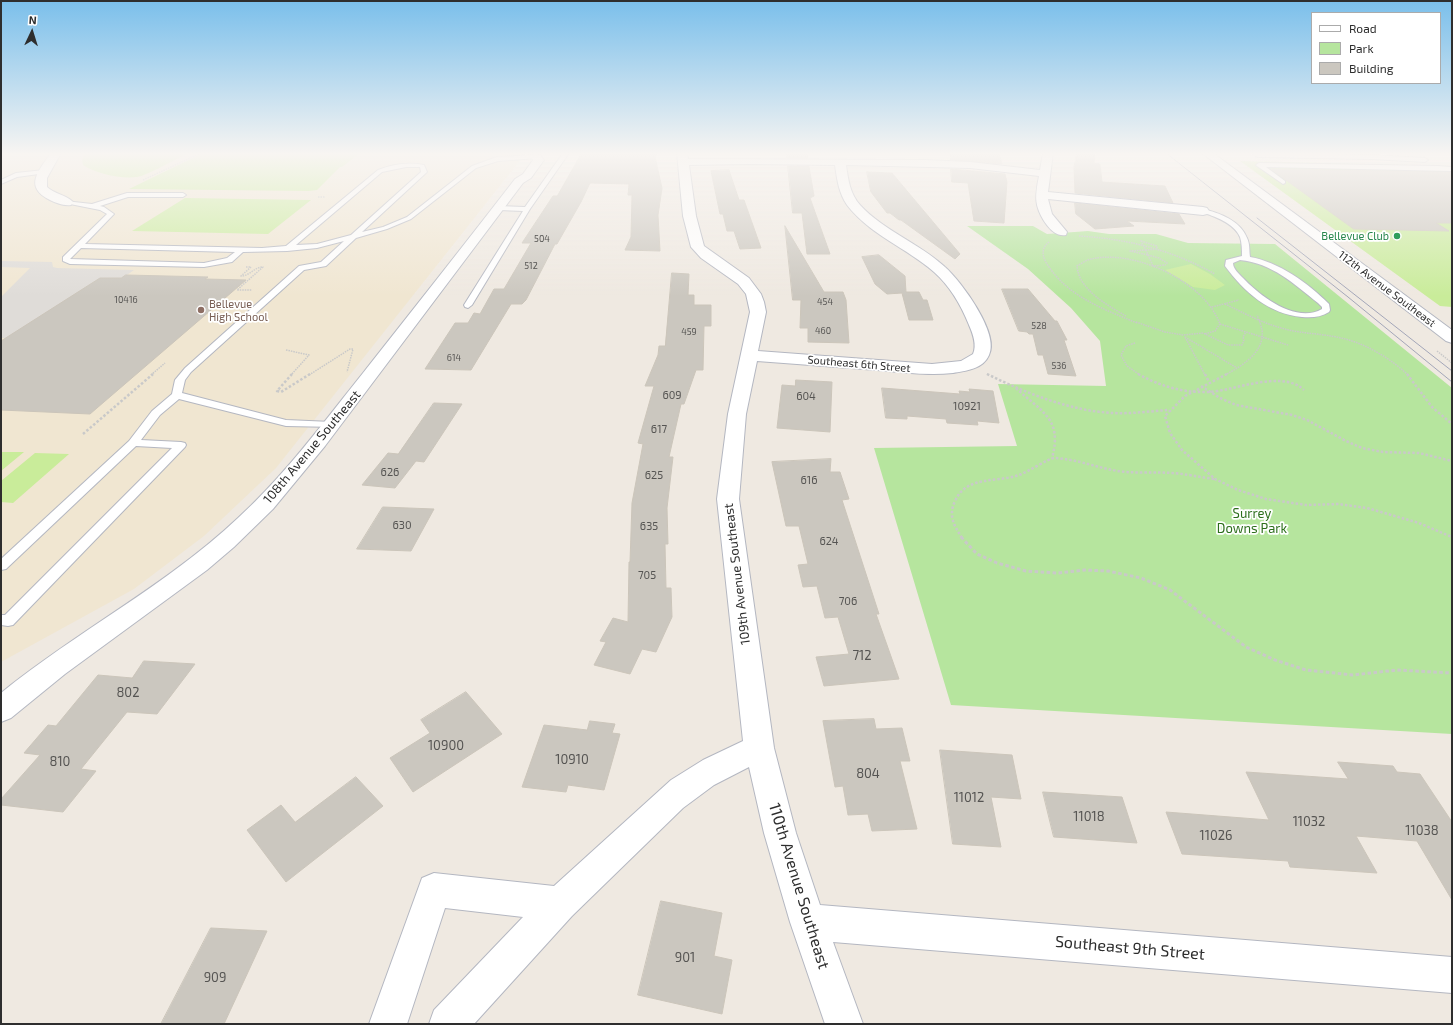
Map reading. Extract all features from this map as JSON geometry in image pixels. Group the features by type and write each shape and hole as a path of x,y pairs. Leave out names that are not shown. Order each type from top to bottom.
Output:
{"street":[{"name":"108th Avenue Southeast","path":"1,710 45,674 187,573 226,542 290,478 503,201"},
{"name":"109th Avenue Southeast","path":"689,201 693,234 699,248 744,282 753,291 757,302 758,312 737,414 728,499 759,748"},
{"path":"851,201 854,207 874,225 932,263 950,281 963,298 976,320 984,344 982,354 978,360 969,365"},
{"path":"1043,201 1045,213 1061,232"},
{"path":"1094,201 1203,211"},
{"name":"112th Avenue Southeast","path":"1271,201 1452,338"},
{"path":"1424,316 1447,317"},
{"name":"Southeast 6th Street","path":"749,355 935,370 969,365"},
{"path":"448,1024 560,904 691,782 713,768 759,748"},
{"name":"110th Avenue Southeast","path":"759,748 780,834 808,922 844,1024"},
{"path":"388,1024 434,890 560,904"},
{"name":"Southeast 9th Street","path":"808,922 1452,975"}],"lane":[{"path":"93,206 108,201"},
{"path":"287,249 344,201"},
{"path":"1,566 133,443 156,413 177,394 180,380 188,370 302,268 323,264 392,201"},
{"path":"79,246 241,250 287,249 317,246 385,228 409,218 431,201"},
{"path":"468,305 534,201"},
{"path":"67,202 102,208 111,214 66,259 70,262 204,265 228,260 241,250"},
{"path":"498,208 528,209"},
{"path":"1203,211 1220,217 1240,232 1243,236 1246,258"},
{"path":"1246,258 1264,262 1276,267 1321,301 1326,306 1326,310 1319,314 1301,314 1281,310 1266,303 1228,264 1232,260 1246,258"},
{"path":"177,394 286,423 332,425"},
{"path":"1,620 8,621 181,445 133,443"}],"path":[{"path":"1074,236 1105,238 1143,244 1189,260 1219,276"},
{"path":"1051,240 1043,249 1043,257 1052,272 1070,289 1108,311 1137,323 1185,336 1237,368"},
{"path":"1143,244 1154,267"},
{"path":"1154,267 1165,265 1167,262 1162,258 1130,251 1157,249"},
{"path":"1137,323 1097,297 1078,277 1076,271 1077,266 1088,260 1099,258 1126,259 1149,265 1198,292 1212,307 1220,324 1288,345"},
{"path":"244,267 251,267 241,276 246,276 257,267 263,267 237,290 252,290"},
{"path":"1212,307 1244,299"},
{"path":"1225,304 1277,327 1306,334 1342,338 1371,350 1389,360 1407,374 1432,407 1452,424"},
{"path":"1256,312 1263,327 1263,338 1258,350 1246,363 1191,391 1165,416 1170,433 1182,450 1215,479 1238,490 1266,499 1306,505 1338,504 1374,509 1419,522 1452,538"},
{"path":"1185,336 1215,331 1220,324"},
{"path":"1204,334 1222,343 1239,346 1244,343 1243,337 1246,332"},
{"path":"1185,336 1209,382"},
{"path":"1135,343 1127,345 1124,348 1121,355 1124,363 1131,370 1155,382 1191,391 1226,391 1258,382 1291,384 1301,386 1304,390"},
{"path":"286,350 309,355 277,391 282,392 350,349 353,349 345,378"},
{"path":"84,434 165,363"},
{"path":"969,365 1016,388 1065,404 1107,413 1138,413 1170,410"},
{"path":"1201,386 1226,401 1241,406 1274,411 1301,418 1321,427 1344,442 1362,448 1394,453 1422,454 1452,461"},
{"path":"1016,388 1025,398 1043,412 1054,426 1056,436 1052,458 1044,465 1012,478 981,481 966,487 958,495 951,510 954,525 963,540 977,554 997,563 1026,571 1058,573 1085,570 1108,571 1141,578 1170,590 1246,647 1275,660 1306,670 1347,675 1396,670 1452,672"},
{"path":"1052,458 1074,460 1102,468 1126,472 1171,473 1215,479"}],"shaded area":[{"name":"Bellevue High School","path":"1,201 488,201 276,468 204,536 134,589 1,662"},
{"path":"1,261 52,262 53,267 57,268 134,270 121,279 100,278 7,338 1,338 1,297 30,268 1,267"}],"green space":[{"path":"180,201 310,201 268,234 132,231"},
{"path":"1295,201 1452,201 1452,307 1440,306"},
{"name":"Surrey Downs Park","path":"967,226 1033,226 1047,234 1088,231 1109,234 1156,234 1188,243 1275,244 1452,388 1452,734 951,705 874,448 1017,446 998,384 1106,386 1100,341 1071,308 1028,269"},
{"path":"1191,264 1210,274 1225,285 1215,290 1193,287 1165,270"},
{"path":"1,452 24,452 1,471"},
{"path":"35,453 69,454 13,503 1,502 1,481"}],"building":[{"path":"550,201 582,201 557,244 555,244 526,300 522,304 511,304 471,370 425,369 455,323 468,323 474,313 480,314 494,289 504,289 531,243 522,243"},
{"path":"632,201 660,201 658,215 660,251 625,250 631,237"},
{"path":"717,201 744,201 761,248 740,249 734,231 727,231 723,214 720,214"},
{"path":"792,201 811,201 830,254 807,254 802,213 793,213"},
{"path":"878,201 915,201 960,254 955,259 901,220 890,213 887,213"},
{"path":"971,201 1006,201 1004,223 974,221"},
{"path":"1152,201 1172,201 1173,203"},
{"path":"1315,201 1452,201 1452,223 1436,223 1449,231 1354,229"},
{"path":"1075,203 1179,214 1185,224 1127,221 1134,226 1095,229 1076,214"},
{"path":"785,226 824,292 843,292 846,300 849,343 808,342 808,328 800,328 801,300 793,300"},
{"path":"879,255 905,276 906,292 919,292 923,300 927,300 933,320 909,320 902,293 887,294 875,284 862,257"},
{"path":"672,273 689,274 688,295 694,295 694,305 711,305 711,326 704,326 703,370 696,370 684,404 681,404 669,457 673,457 667,508 668,544 665,544 666,588 671,588 672,617 656,652 642,649 630,674 594,665 606,642 600,641 613,618 628,622 632,503 643,444 638,443 654,386 645,386 658,355 659,346 665,346"},
{"path":"126,275 208,277 205,279 246,280 90,414 1,410 1,341 100,278 121,278"},
{"path":"1002,289 1028,289 1055,321 1057,321 1067,340 1064,340 1076,376 1048,374 1043,355 1038,355 1033,334 1019,331"},
{"path":"796,380 832,382 830,432 777,428 782,385 795,386"},
{"path":"882,388 960,394 959,391 970,392 969,389 993,391 999,423 977,421 978,425 947,423 946,419 907,416 907,419 886,418"},
{"path":"434,403 462,404 424,462 416,461 395,488 362,485 388,453 398,454"},
{"path":"831,459 830,472 840,472 849,499 842,500 879,614 876,614 899,679 824,686 816,657 849,654 838,617 825,618 817,586 803,587 798,565 808,564 799,526 786,526 772,462"},
{"path":"383,507 434,509 411,551 357,549"},
{"path":"144,661 195,664 157,714 127,712 81,769 96,771 63,812 1,805 1,799 40,755 24,753 48,725 56,726 98,675 132,678"},
{"path":"466,692 502,734 413,792 390,758 430,733 421,720"},
{"path":"874,719 876,729 902,728 910,761 900,761 917,829 872,831 868,814 848,815 843,786 835,787 823,721"},
{"path":"590,721 615,724 612,733 620,734 604,790 568,785 566,792 522,787 544,725 587,730"},
{"path":"940,750 1012,755 1021,799 991,797 1001,847 953,844"},
{"path":"1338,762 1393,766 1397,772 1420,774 1452,822 1452,900 1417,841 1356,836 1377,873 1290,867 1288,861 1182,854 1166,812 1269,820 1246,772 1348,779"},
{"path":"356,777 383,806 286,882 247,830 281,805 295,822"},
{"path":"1043,792 1122,797 1137,843 1054,837"},
{"path":"661,901 722,913 714,956 732,960 722,1014 638,995"},
{"path":"211,928 267,931 224,1024 161,1024"}],"tram line":[{"path":"1226,201 1452,382"},
{"path":"1257,218 1452,371"}],"place":[{"name":"Bellevue Club","path":"1397,236"},
{"name":"Bellevue High School","path":"201,310"}]}
